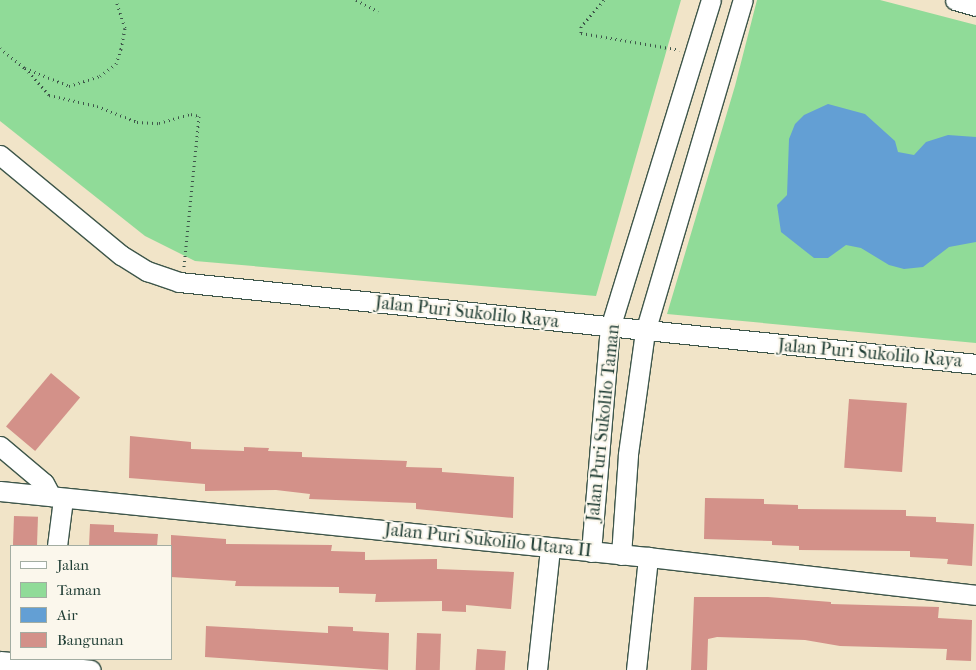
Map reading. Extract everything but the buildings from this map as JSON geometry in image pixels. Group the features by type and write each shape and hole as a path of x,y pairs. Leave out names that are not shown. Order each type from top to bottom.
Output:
{"street":[{"name":"Jalan Puri Sukolilo Taman","path":"592,552 610,328 693,52 711,0"},
{"name":"Jalan Puri Sukolilo Taman","path":"621,555 631,433 645,332 692,162 743,0"},
{"path":"955,0 976,6"},
{"path":"663,151 692,162"},
{"name":"Jalan Puri Sukolilo Raya","path":"0,155 121,256 147,271 179,282 645,332 976,364"},
{"path":"602,429 631,433"},
{"path":"0,446 39,478 57,497 57,545"},
{"name":"Jalan Puri Sukolilo Utara II","path":"0,491 648,557 976,595"},
{"path":"537,670 550,548"},
{"path":"636,670 648,557"},
{"path":"0,661 44,662 91,670"}],"path":[{"path":"25,68 69,86 100,76 116,64 121,49 124,28 116,0"},
{"path":"356,0 378,11"},
{"path":"604,0 581,26 581,33 693,52"},
{"path":"0,48 25,68 49,95 74,99 137,122 159,123 191,114 199,116 186,260 179,282"}],"green space":[{"path":"0,0 681,0 596,296 195,261 145,236 0,121"},
{"path":"757,0 880,0 976,25 976,343 667,314 735,86"}],"water":[{"path":"828,104 865,114 895,141 898,152 914,155 926,142 948,135 976,137 976,242 949,247 923,267 904,269 889,265 861,248 846,245 828,258 814,258 781,232 777,205 787,195 789,139 795,124 804,115"}]}
